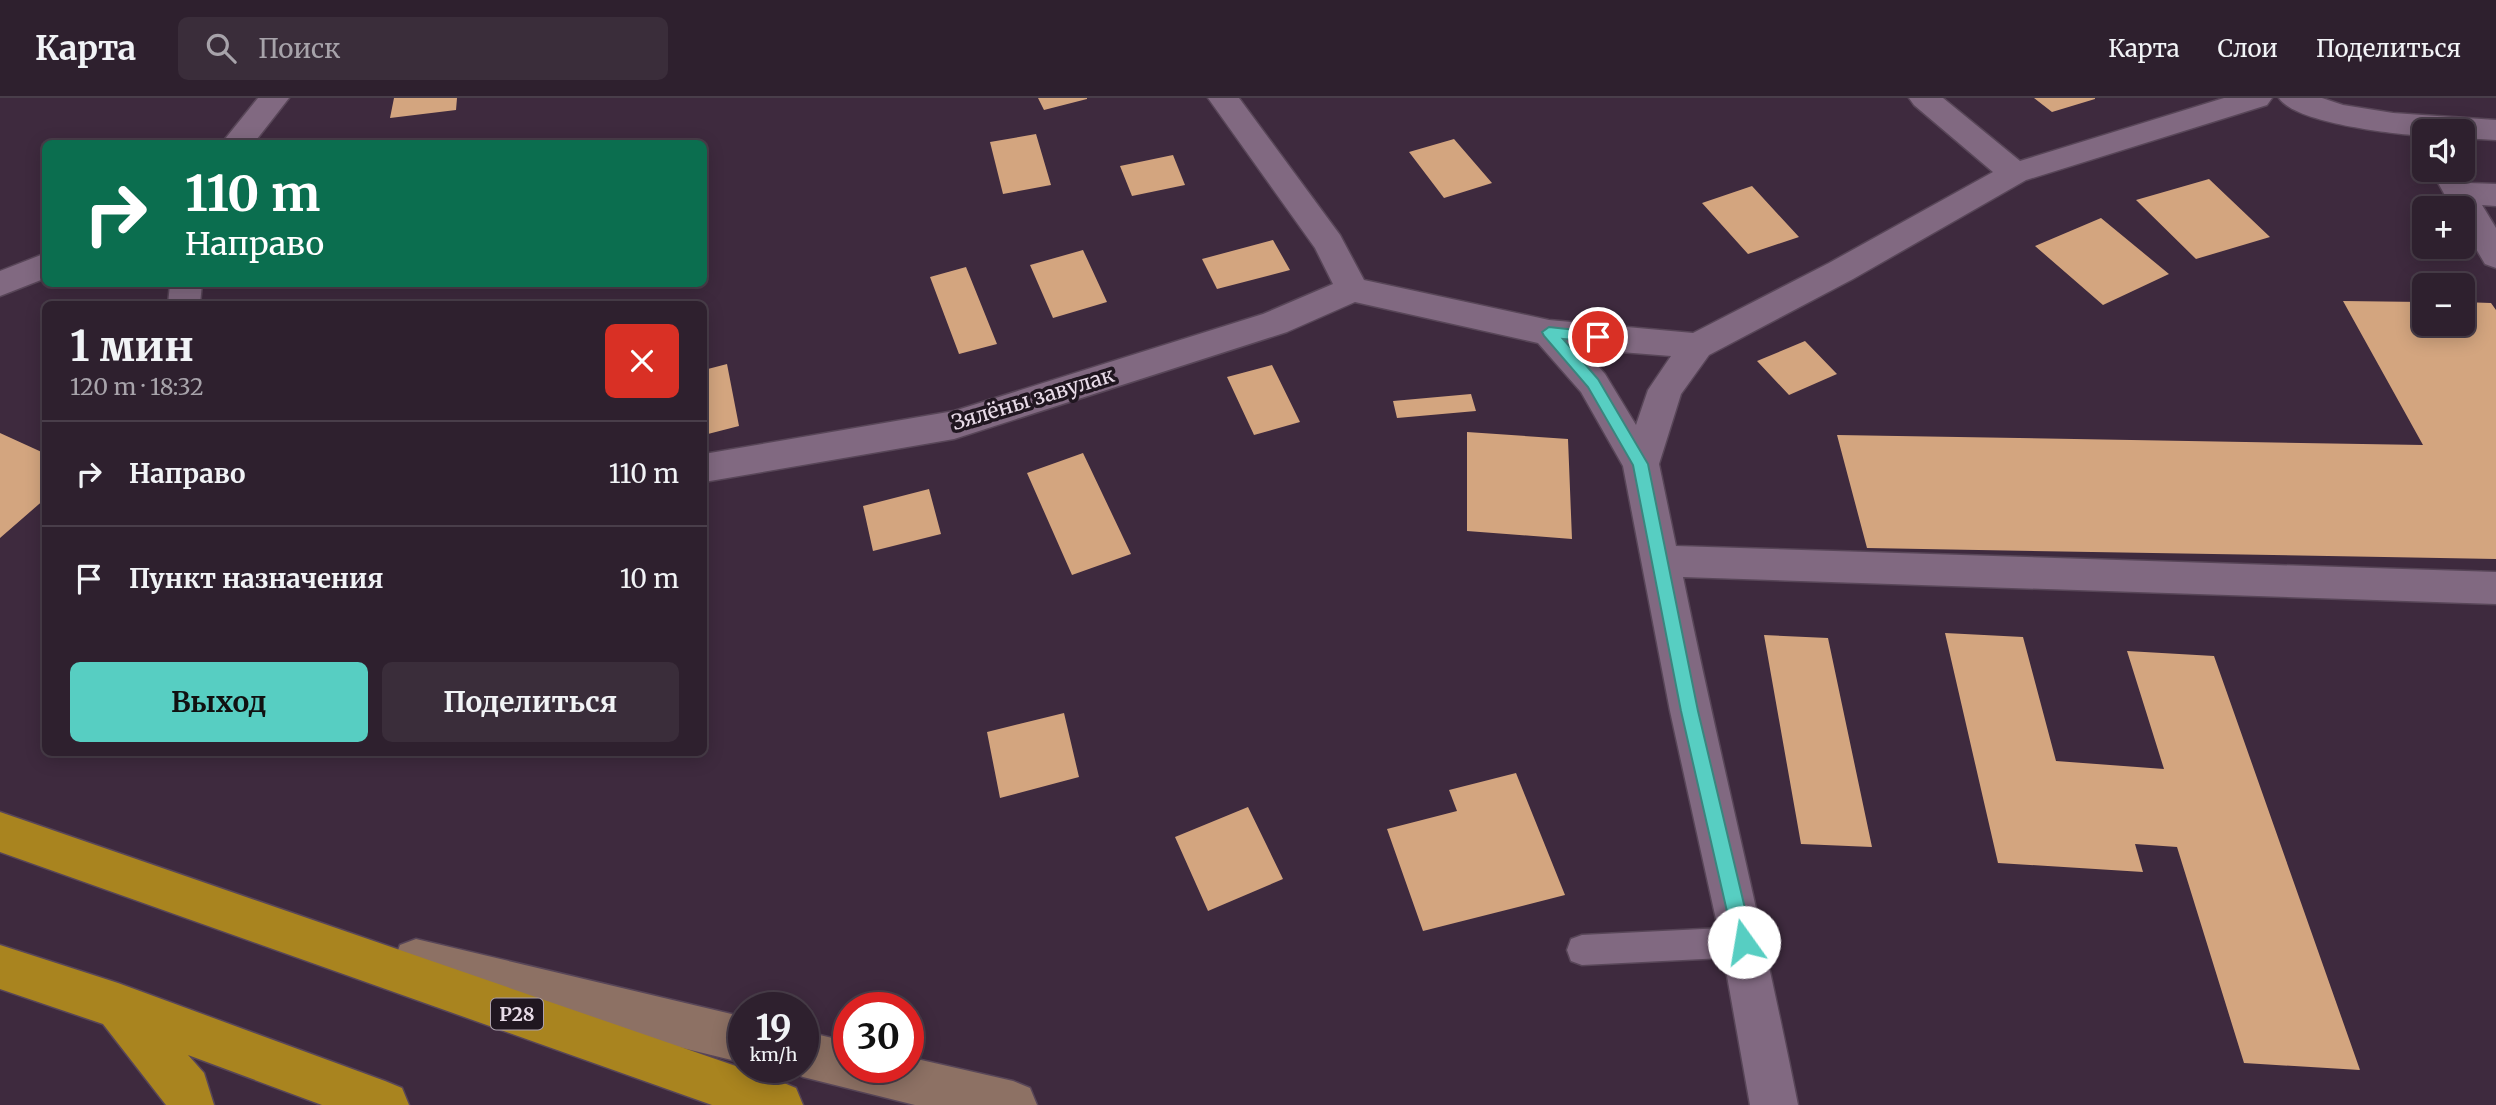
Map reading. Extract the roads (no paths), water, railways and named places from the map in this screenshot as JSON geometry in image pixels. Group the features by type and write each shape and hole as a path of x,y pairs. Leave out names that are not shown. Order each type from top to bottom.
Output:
{"highway":[{"name":"Р28","path":"0,832 779,1105"},
{"path":"0,967 118,1006 385,1105"},
{"path":"118,1006 187,1090 190,1105"}],"street":[{"path":"239,140 274,98"},
{"path":"1223,98 1329,243 1352,289 1549,332 1698,346"},
{"path":"1924,98 2014,173"},
{"path":"1641,464 1665,390 1698,346 1841,271 2014,173 2258,98"},
{"path":"2294,98 2311,106 2412,126"},
{"path":"2475,129 2496,130"},
{"path":"2453,182 2496,195"},
{"path":"2453,182 2496,256"},
{"path":"0,284 42,267"},
{"name":"Зялёны завулак","path":"707,467 954,425 1275,323 1352,289"},
{"path":"1549,332 1593,383 1641,464 1690,711 1744,942 1774,1105"},
{"path":"1659,561 2496,588"},
{"path":"256,922 728,1036"},
{"path":"921,1083 1013,1105"}],"lane":[{"path":"1582,950 1744,942"}]}
